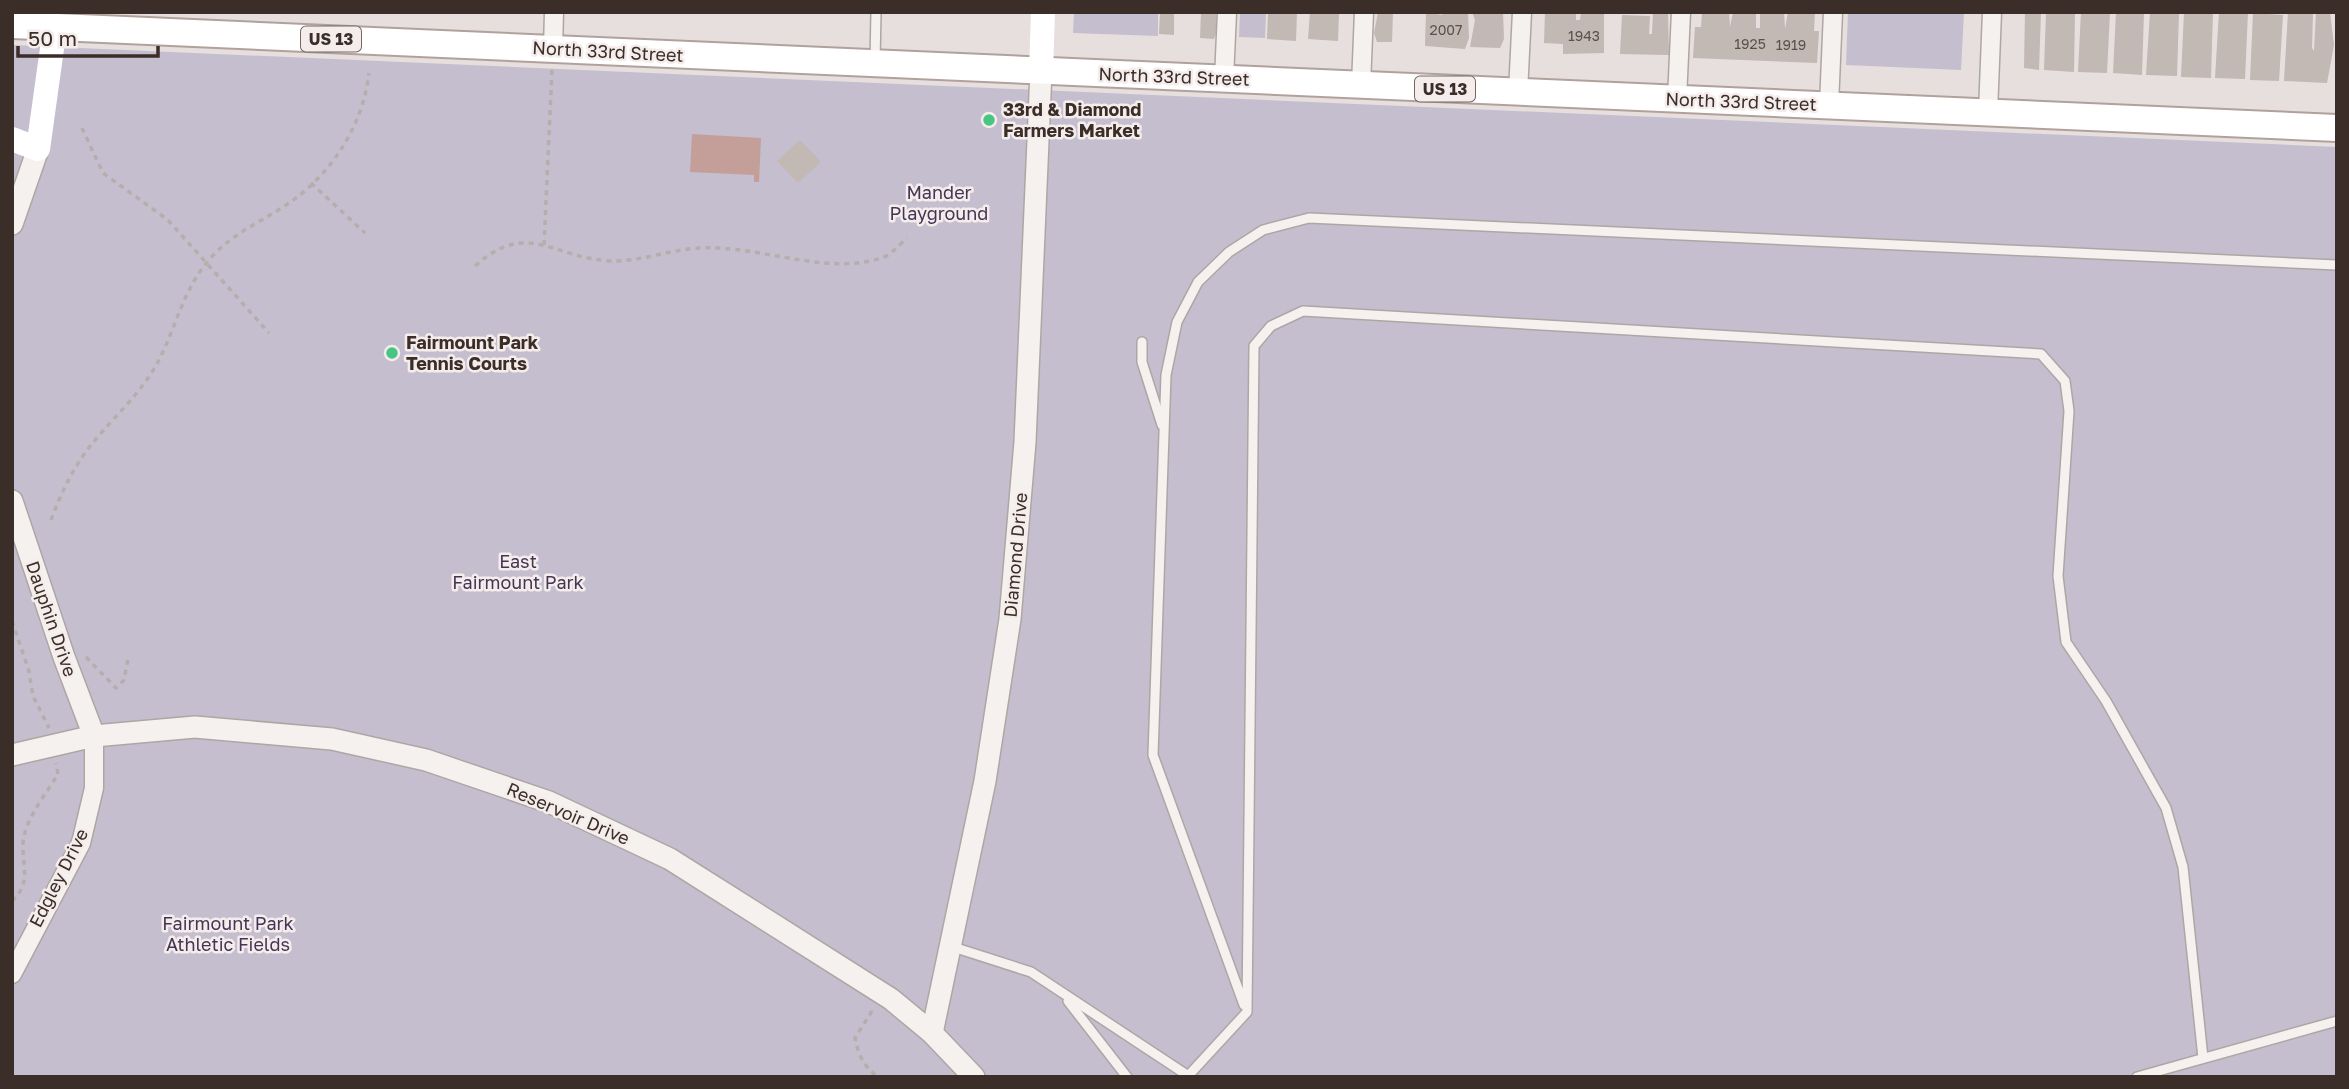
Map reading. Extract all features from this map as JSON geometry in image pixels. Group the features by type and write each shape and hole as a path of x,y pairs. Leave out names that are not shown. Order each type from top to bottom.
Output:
{"main road":[{"path":"1041,71 1044,12"},
{"name":"North 33rd Street","path":"12,24 56,20 553,49 2336,128"},
{"path":"12,139 38,149 56,20"}],"street":[{"path":"553,49 554,12"},
{"path":"1224,79 1227,12"},
{"path":"1361,85 1364,12"},
{"path":"1518,92 1522,12"},
{"path":"1677,99 1681,12"},
{"path":"1829,105 1833,12"},
{"path":"1988,112 1992,12"},
{"name":"Diamond Drive","path":"932,1032 995,727 1016,563 1025,442 1041,71"},
{"path":"2336,128 2337,113"},
{"path":"12,224 38,149"},
{"name":"Dauphin Drive","path":"12,501 64,657 94,736"},
{"name":"Reservoir Drive","path":"12,755 94,736 195,727 331,739 426,760 549,802 670,859 891,999 932,1032 974,1077"},
{"name":"Edgley Drive","path":"12,974 84,835 94,788 94,736"}],"lane":[{"path":"874,63 876,12"},
{"path":"1247,1012 1153,755 1166,375 1177,322 1198,282 1230,252 1263,230 1309,218 2337,265"},
{"path":"950,946 1031,972 1189,1076 1247,1012 1254,346 1271,326 1303,311 2041,354 2065,381 2069,411 2058,576 2066,642 2106,701 2166,808 2183,867 2203,1058"},
{"path":"1142,342 1142,362 1164,432"},
{"path":"1063,994 1127,1077"},
{"path":"2137,1077 2337,1021"}],"path":[{"path":"544,245 553,49"},
{"path":"51,520 71,474 153,370 183,300 208,261 238,233 285,206 311,183 356,126 364,104 369,73"},
{"path":"82,128 103,173 167,220 208,261 269,333"},
{"path":"311,183 365,233"},
{"path":"475,266 491,252 513,243 544,245 571,255 614,261 701,248 746,250 833,262 885,257 907,238"},
{"path":"12,621 29,671 33,696 47,720"},
{"path":"84,654 117,688 124,680 128,659"},
{"path":"12,901 24,884 23,845 26,828 58,774"},
{"path":"871,1013 855,1038 863,1061 878,1077"}],"green space":[{"path":"1074,12 1158,12 1158,36 1073,33"},
{"path":"1240,12 1266,12 1265,38 1239,37"},
{"path":"1848,12 1964,12 1961,70 1846,65"},
{"name":"East Fairmount Park","path":"12,45 2337,147 2337,1077 12,1077"}],"shaded area":[{"path":"692,134 761,138 759,182 754,182 754,175 690,172"}],"building":[{"path":"1160,12 1174,12 1174,35 1159,34"},
{"path":"1201,12 1216,12 1218,27 1214,39 1200,38"},
{"path":"1268,12 1297,12 1296,41 1267,39"},
{"path":"1310,12 1339,12 1338,41 1308,39"},
{"path":"1378,12 1393,12 1392,42 1377,42 1374,33"},
{"path":"1426,12 1442,15 1442,12 1468,12 1469,38 1465,49 1425,46"},
{"path":"1472,12 1503,12 1504,39 1500,48 1470,47 1475,20"},
{"path":"1545,12 1576,12 1576,20 1580,20 1581,12 1604,12 1604,53 1563,54 1563,44 1544,43"},
{"path":"1653,12 1668,12 1669,55 1620,54 1622,15 1650,16 1649,34 1652,34"},
{"path":"1702,12 1729,12 1730,27 1733,12 1756,12 1756,28 1760,28 1760,12 1784,12 1785,29 1788,12 1815,12 1814,31 1819,31 1817,63 1693,58 1695,27 1701,27"},
{"path":"2025,12 2041,12 2039,70 2024,68"},
{"path":"2046,12 2075,12 2074,72 2044,70"},
{"path":"2081,12 2110,12 2107,73 2078,72"},
{"path":"2116,12 2144,12 2142,75 2113,73"},
{"path":"2150,12 2179,12 2177,76 2146,75"},
{"path":"2184,12 2213,12 2211,78 2181,77"},
{"path":"2219,12 2248,12 2245,79 2215,78"},
{"path":"2288,12 2313,12 2314,51 2316,12 2330,12 2334,45 2327,83 2284,81"},
{"path":"2253,13 2283,15 2279,81 2250,80"},
{"path":"800,140 821,162 798,183 777,161"}],"place":[{"name":"33rd & Diamond Farmers Market","path":"989,120"},
{"name":"Fairmount Park Tennis Courts","path":"392,353"}],"park label":[{"name":"Mander Playground","path":"939,203"},
{"name":"Fairmount Park Athletic Fields","path":"228,934"}]}
